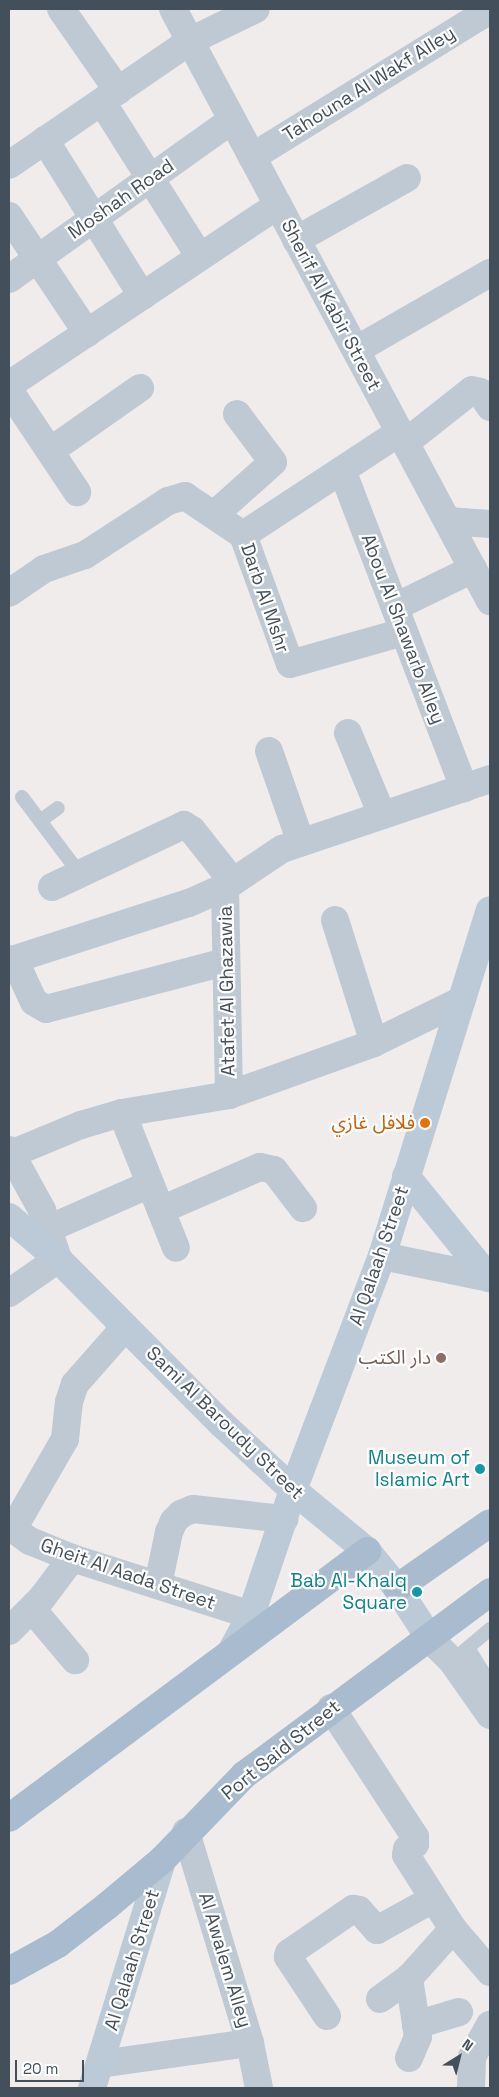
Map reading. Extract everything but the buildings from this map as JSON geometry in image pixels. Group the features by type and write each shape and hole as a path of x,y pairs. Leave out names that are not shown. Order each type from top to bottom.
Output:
{"main road":[{"path":"397,1588 490,1522"},
{"path":"9,1818 367,1552"},
{"name":"Port Said Street","path":"9,1971 58,1944 162,1860 186,1832 244,1775 331,1708 430,1639 490,1592"}],"street":[{"path":"61,9 110,97 150,179 200,257"},
{"name":"Sherif Al Kabir Street","path":"173,9 490,601"},
{"path":"9,165 190,41 256,9"},
{"name":"Tahouna Al Wakf Alley","path":"252,157 479,17 483,9"},
{"name":"Moshah Road","path":"9,279 232,120"},
{"path":"45,140 142,296"},
{"path":"296,240 407,178"},
{"path":"9,385 278,205"},
{"path":"9,216 87,333"},
{"path":"356,350 487,284"},
{"path":"50,451 140,388"},
{"path":"9,390 77,492"},
{"path":"243,535 342,470 402,437 472,390 480,392 490,407"},
{"path":"214,515 273,462 237,414"},
{"name":"Abou Al Shawarb Alley","path":"342,470 464,788"},
{"name":"Darb Al Mshr","path":"9,593 44,569 85,555 177,496 186,496 243,535 290,664 399,620"},
{"path":"448,522 490,524"},
{"path":"399,620 473,569"},
{"path":"348,733 382,814"},
{"path":"269,751 301,842"},
{"path":"226,962 46,1009 34,1002 11,960 189,903 229,884 264,858 301,842 490,779"},
{"path":"52,887 184,825 192,830 229,884"},
{"name":"Atafet Al Ghazawia","path":"229,884 226,962 229,1094"},
{"path":"335,920 374,1043"},
{"name":"Al Qalaah Street","path":"231,1652 251,1615 293,1490 382,1256 460,1000 489,920"},
{"path":"9,1293 58,1259 42,1210 10,1152 81,1125 122,1113 229,1094 374,1043 460,1000"},
{"path":"122,1113 176,1248"},
{"path":"161,1210 260,1167 274,1170 303,1208"},
{"path":"406,1176 490,1278"},
{"path":"48,1229 150,1184"},
{"name":"Sami Al Baroudy Street","path":"9,1216 58,1259 125,1327 293,1490 367,1552 397,1588 430,1639"},
{"path":"382,1256 490,1278"},
{"path":"11,1527 65,1439 69,1402 75,1384 125,1327"},
{"path":"158,1585 169,1532 174,1521 181,1514 193,1510 284,1519"},
{"name":"Gheit Al Aada Street","path":"11,1527 30,1540 72,1558 251,1615"},
{"path":"9,1632 32,1609 72,1558"},
{"path":"32,1609 75,1660"},
{"path":"430,1639 460,1655 490,1715"},
{"path":"331,1708 416,1837 415,1844 407,1849 406,1855 453,1929 490,1972"},
{"name":"Al Awalem Alley","path":"186,1832 250,2043 259,2088"},
{"name":"Al Qalaah Street","path":"96,2076 162,1860"},
{"path":"327,2016 288,1956 353,1910 359,1910 377,1930 434,1899"},
{"path":"380,1999 409,1978 453,1929"},
{"path":"409,1978 418,2043 409,2058"},
{"path":"416,2025 459,2012"},
{"path":"471,2088 472,2057 490,2025"},
{"path":"96,2076 250,2043"}],"lane":[{"path":"22,797 80,874"},
{"path":"40,821 58,808"},
{"path":"490,1629 460,1655 490,1683"}],"place":[{"name":"فلافل غازي","path":"425,1123"},
{"name":"دار الكتب","path":"441,1358"},
{"name":"Museum of Islamic Art","path":"480,1469"},
{"name":"Bab Al-Khalq Square","path":"417,1592"}]}
